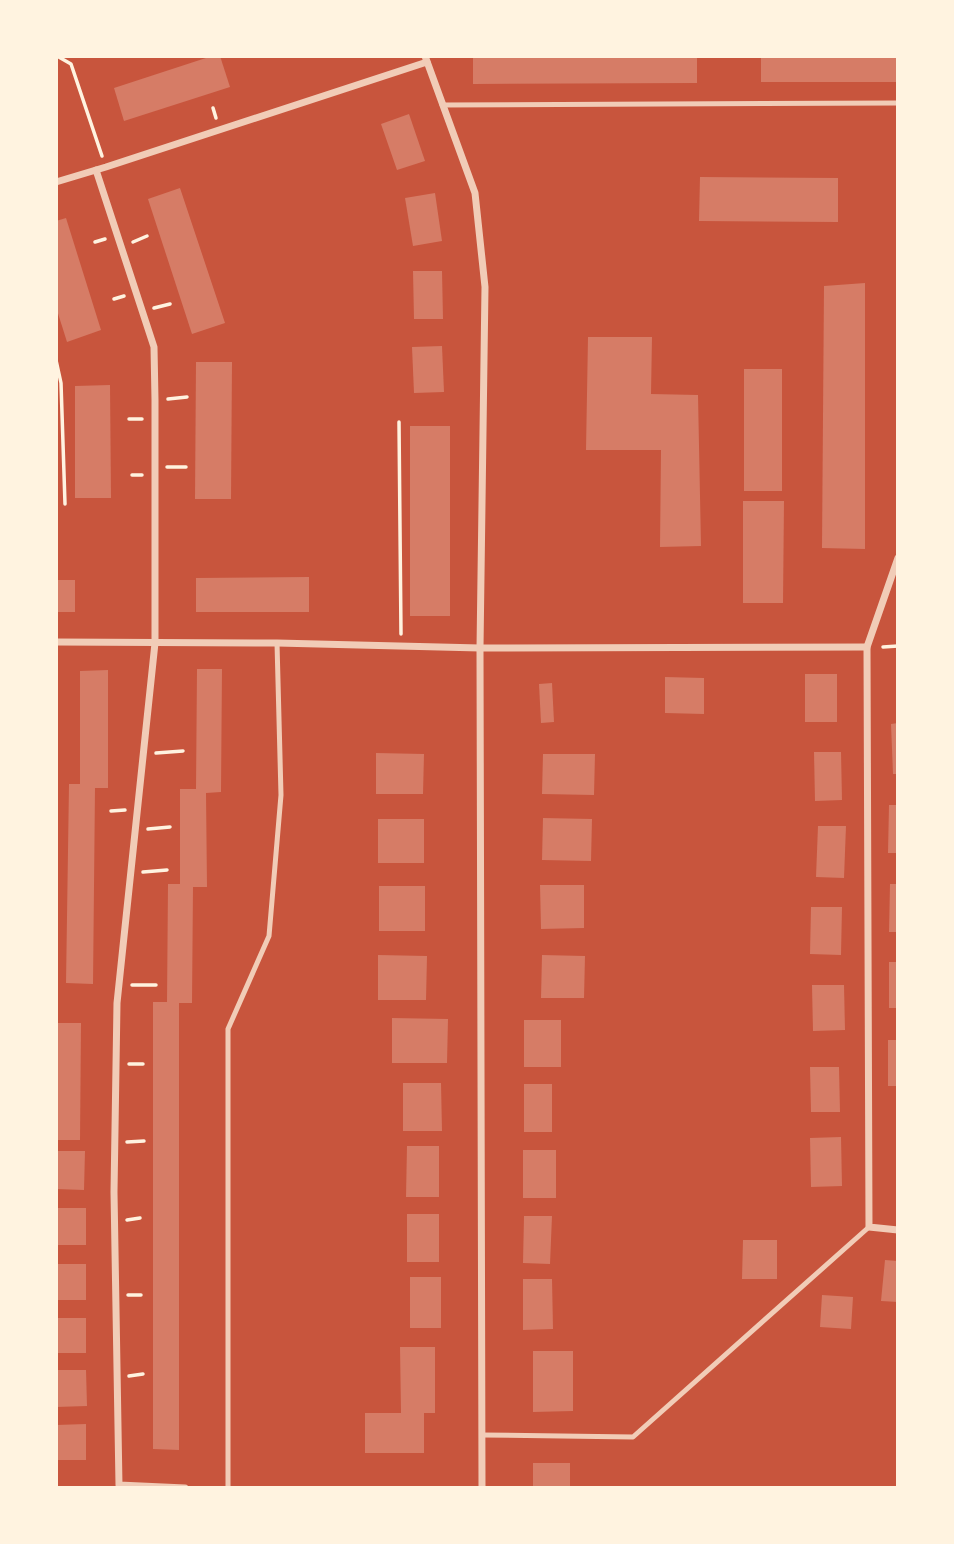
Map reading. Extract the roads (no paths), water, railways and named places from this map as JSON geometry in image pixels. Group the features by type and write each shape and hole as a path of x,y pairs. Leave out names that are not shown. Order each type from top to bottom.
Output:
{"street":[{"path":"56,182 426,59 475,193 485,287 480,648 482,1488"},
{"path":"96,170 154,347 155,643 119,985 114,1192 118,1485 185,1488"},
{"path":"898,558 867,648 869,1227 898,1230"},
{"path":"56,642 276,643 480,648 867,648"}],"lane":[{"path":"442,105 898,103"},
{"path":"228,1488 228,1029 269,936 281,795 276,643"},
{"path":"482,1435 633,1437 869,1227"}]}
